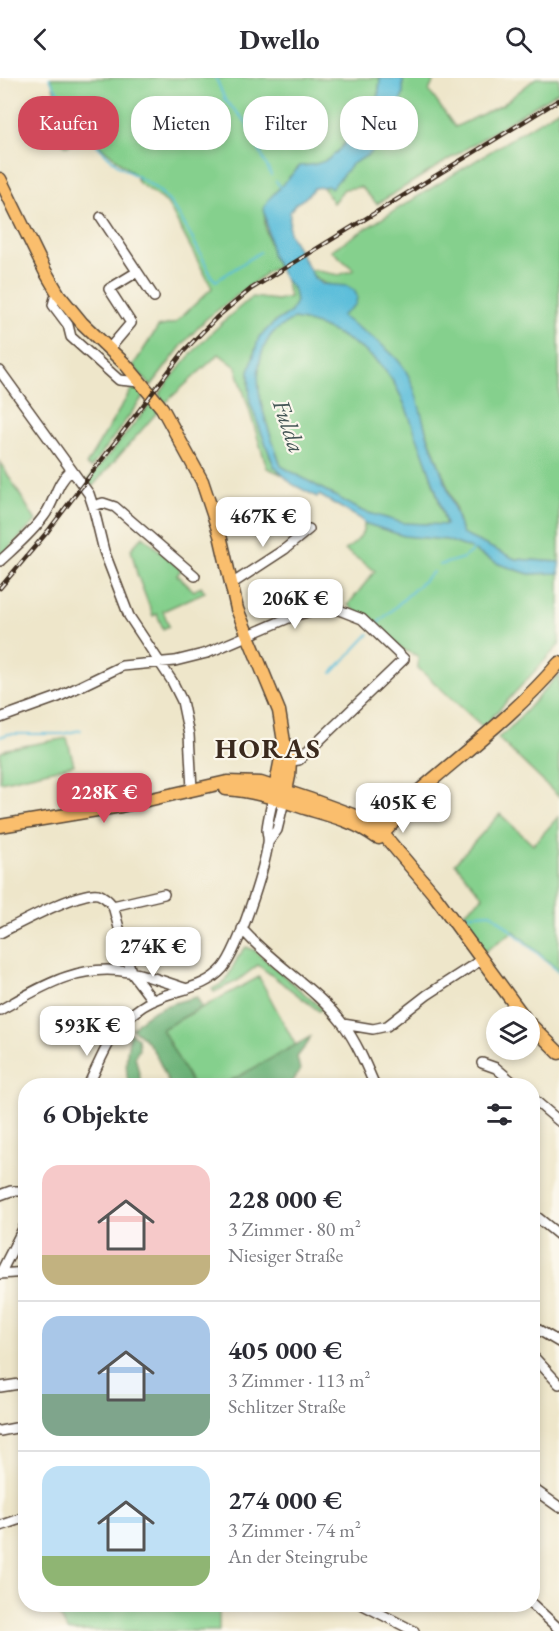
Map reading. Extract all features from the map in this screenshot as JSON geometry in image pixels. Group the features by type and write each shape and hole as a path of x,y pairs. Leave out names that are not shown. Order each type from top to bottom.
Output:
{"main road":[{"path":"0,179 59,295 82,323 144,386 162,408 202,481 220,535 237,609 276,701 290,761 280,794"},
{"path":"377,833 406,809 410,799 525,701 559,663"},
{"path":"280,794 284,742"},
{"path":"0,826 121,806 192,789 239,782 261,783 280,794 362,818 404,859 433,892 516,1006"},
{"path":"540,1034 559,1053"}],"street":[{"path":"101,217 154,297"},
{"path":"109,349 131,323 110,290 137,272"},
{"path":"59,295 55,298 54,305 68,325 71,337 119,380 144,386"},
{"path":"0,371 82,485 93,506 104,551 129,616 182,701 186,716 192,789"},
{"path":"0,561 42,518 51,506 62,480 71,471"},
{"path":"93,506 103,503 115,507 195,576"},
{"path":"230,585 285,549 309,530"},
{"path":"0,718 58,697 122,666 175,661 207,653 293,616 319,609 339,610 362,619 404,659 299,760 290,761"},
{"path":"92,1078 116,1029 138,1009 153,1001 200,986 223,968 242,929 269,841 277,830 280,794"},
{"path":"0,933 88,894 98,894 106,898 113,906 131,972 153,1001"},
{"path":"113,906 164,894"},
{"path":"242,929 256,945 320,1000 343,1024 371,1078"},
{"path":"343,1024 373,1029 387,1026 427,994 481,960"},
{"path":"0,1010 30,993 73,974 99,969 131,972 187,989"},
{"path":"482,1063 496,1068 508,1078"},
{"path":"540,1105 559,1120"},
{"path":"0,1195 18,1191"},
{"path":"540,1219 559,1235"},
{"path":"0,1274 18,1239"},
{"path":"0,1274 18,1273"},
{"path":"540,1330 559,1341"},
{"path":"540,1364 559,1384"},
{"path":"0,1387 18,1384"},
{"path":"0,1431 18,1428"},
{"path":"540,1494 559,1507"},
{"path":"0,1526 18,1520"},
{"path":"540,1611 559,1629"},
{"path":"377,1612 414,1631"}],"green space":[{"path":"51,78 380,78 378,96 340,96 340,148 326,161 300,166 270,204 265,217 265,227 278,267 269,271 206,319 183,344 151,386 133,366 158,327 175,323 212,288 167,203 139,183 134,174 105,150 119,150 119,96 56,96"},
{"path":"403,78 435,78 429,91 455,127 502,105 536,78 559,78 559,91 377,204 361,187 344,189 333,203 323,187 331,188 365,150 418,150 418,96 403,95"},
{"path":"559,109 559,562 515,559 462,534 455,506 427,433 414,391 350,323 340,316 347,286 324,283 308,269 339,275 354,270 331,250"},
{"path":"284,278 294,290 296,301 291,312 275,322 259,337 249,372 250,403 274,466 283,475 267,468 236,367 219,354 165,403 159,395 202,343 252,297 277,300 290,297"},
{"path":"294,319 317,325 342,336 374,359 388,374 402,398 416,433 446,525 403,523 362,511 281,466 261,400 258,383 259,367 263,350 271,335"},
{"path":"137,385 145,394 91,468 86,465 133,387"},
{"path":"153,401 160,409 92,487 88,480"},
{"path":"0,462 36,521 0,557"},
{"path":"364,523 404,536 447,540 467,547 499,564 529,574 559,573 559,645 483,727 418,668 418,656 404,650 348,605 375,571 345,550 361,536"},
{"path":"143,536 181,570 177,575 194,591 201,586 205,592 163,611 169,626 163,629 157,614 153,616 137,574 131,549"},
{"path":"559,674 559,797 498,738"},
{"path":"67,738 74,765 0,782 0,753 7,749"},
{"path":"500,814 533,845 559,816 559,971 514,931 484,952 460,916 483,897 455,863"},
{"path":"246,947 254,950 322,1009 319,1011 258,965 237,981 214,992 212,989 225,982"},
{"path":"259,977 296,1046 236,1078 189,1078 162,1029"},
{"path":"197,997 202,1007 162,1029 189,1078 166,1078 151,1047 140,1034 132,1029 153,1011"},
{"path":"130,1033 138,1038 139,1049 135,1056 140,1078 127,1078"},
{"path":"310,1037 297,1057 300,1070 295,1078 236,1078"},
{"path":"57,1612 219,1612 219,1631 68,1631"}],"water":[{"path":"380,78 403,78 402,96 378,95"},
{"path":"340,149 375,150 352,164 331,189 328,186 314,188 305,198 295,204 290,212 289,233 315,279 322,284 347,286 354,290 357,296 356,304 341,316 373,338 402,365 407,373 462,534 515,559 559,562 559,573 529,574 499,564 467,547 447,540 404,536 364,523 361,519 319,495 317,497 292,484 274,466 250,402 249,372 259,337 275,322 291,312 296,301 294,290 284,278 272,256 264,208 268,200 300,166 319,163","holes":["294,319 317,325 342,336 374,359 399,391 433,481 446,525 403,523 362,511 281,466 265,418 258,383 263,350 271,335"]}],"waterway":[{"path":"49,78 97,145 122,168 144,180 167,199 216,281 260,252"},
{"path":"216,78 225,100 246,122 271,175"},
{"path":"276,181 281,188"},
{"path":"440,565 463,558 475,549"},
{"path":"378,623 433,572"},
{"path":"332,673 369,634"},
{"path":"0,737 8,734 62,734 81,730"},
{"path":"459,915 491,913 559,972"}],"railway":[{"path":"0,588 48,531 184,351 217,317 251,289 559,100"}],"district":[{"name":"HORAS","path":"268,748"}],"water label":[{"name":"Fulda","path":"289,426"}]}
